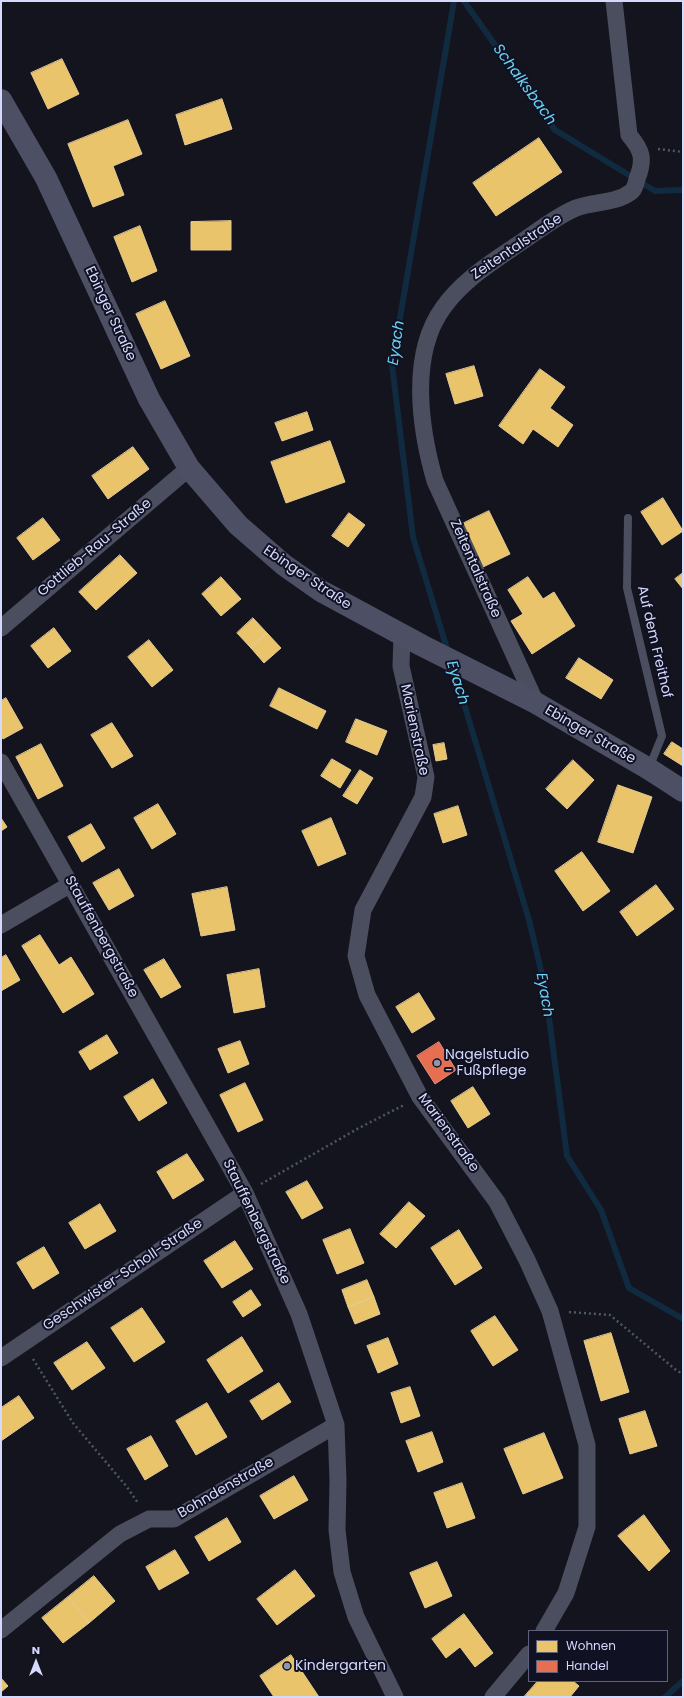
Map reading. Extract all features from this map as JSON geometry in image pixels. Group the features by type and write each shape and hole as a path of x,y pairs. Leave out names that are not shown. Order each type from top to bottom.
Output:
{"main road":[{"name":"Ebinger Straße","path":"1,100 46,178 149,399 189,468 238,525 284,565 321,591 421,645 536,703 649,769 683,791"}],"street":[{"name":"Zeitentalstraße","path":"536,703 435,481 427,454 422,423 421,393 425,352 429,335 443,307 466,282 488,265 549,224 576,208 622,198 633,191 642,167 640,148 629,135 614,1"},
{"name":"Gottlieb-Rau-Straße","path":"1,628 189,468"},
{"name":"Marienstraße","path":"402,635 400,666 426,777 423,797 363,910 356,956 367,995 420,1097 497,1202 527,1260 550,1311 587,1445 587,1527 566,1593 545,1630"},
{"name":"Stauffenbergstraße","path":"1,762 72,884 245,1193 299,1314 336,1425 338,1481 337,1530 342,1572 356,1617 395,1697"},
{"path":"1,925 72,884"},
{"name":"Geschwister-Scholl-Straße","path":"1,1358 245,1193"},
{"name":"Bohndenstraße","path":"1,1630 120,1534 149,1519 174,1519 336,1425"},
{"path":"493,1697 528,1655"}],"lane":[{"name":"Auf dem Freithof","path":"628,518 627,588 662,736 649,769"}],"path":[{"path":"640,148 683,152"},
{"path":"245,1193 359,1128 420,1097"},
{"path":"550,1311 610,1314 676,1370 683,1374"},
{"path":"23,1343 73,1422 127,1487 149,1519"}],"building: Wohnen":[{"path":"62,59 79,94 48,109 31,73"},
{"path":"222,99 232,129 185,145 176,115"},
{"path":"128,120 142,154 113,166 124,195 93,207 68,144"},
{"path":"539,138 562,172 496,216 473,183"},
{"path":"231,221 231,250 191,250 191,222"},
{"path":"140,226 157,271 132,282 114,237"},
{"path":"165,301 190,356 161,369 136,314"},
{"path":"474,366 483,396 455,404 446,374"},
{"path":"540,369 565,387 550,408 573,425 558,447 533,429 523,444 499,426"},
{"path":"307,412 313,430 282,441 275,423"},
{"path":"330,441 345,482 286,503 271,462"},
{"path":"133,447 149,469 108,499 92,476"},
{"path":"663,498 683,531 662,545 641,512"},
{"path":"489,511 510,554 483,567 462,524"},
{"path":"349,513 365,525 348,547 332,536"},
{"path":"43,518 60,540 33,560 17,538"},
{"path":"120,555 137,573 96,610 79,592"},
{"path":"683,573 683,589 675,579"},
{"path":"221,577 241,599 221,616 202,594"},
{"path":"528,577 543,599 554,592 575,626 532,654 511,621 523,614 508,590"},
{"path":"253,618 267,633 251,648 237,633"},
{"path":"54,628 71,651 48,668 31,646"},
{"path":"267,633 281,648 264,663 251,648"},
{"path":"149,640 173,670 152,687 128,657"},
{"path":"579,658 613,680 601,699 566,678"},
{"path":"279,688 326,711 317,729 270,706"},
{"path":"6,698 23,728 3,739 1,736 1,701"},
{"path":"356,719 387,731 377,755 346,742"},
{"path":"112,723 133,756 112,768 91,735"},
{"path":"672,742 683,749 683,766 664,754"},
{"path":"444,743 447,759 436,761 433,745"},
{"path":"41,744 63,786 38,799 16,757"},
{"path":"332,759 351,770 340,788 321,776"},
{"path":"573,760 594,780 567,809 546,789"},
{"path":"360,770 373,778 357,804 343,796"},
{"path":"618,785 652,797 633,853 598,842"},
{"path":"158,804 176,834 152,849 134,818"},
{"path":"458,806 467,835 443,843 434,814"},
{"path":"1,818 7,827 1,831"},
{"path":"331,818 346,854 318,866 302,831"},
{"path":"91,824 105,848 82,862 68,837"},
{"path":"582,852 610,891 583,911 555,871"},
{"path":"119,869 134,896 109,910 93,883"},
{"path":"656,885 674,909 637,936 620,912"},
{"path":"227,887 235,930 201,936 192,894"},
{"path":"40,935 59,965 71,957 94,994 63,1013 22,946"},
{"path":"6,955 20,980 1,991 1,958"},
{"path":"164,959 181,987 161,998 144,970"},
{"path":"259,969 265,1007 234,1013 227,975"},
{"path":"419,993 435,1019 412,1033 396,1007"},
{"path":"107,1035 118,1053 90,1070 79,1052"},
{"path":"240,1041 249,1064 228,1073 218,1049"},
{"path":"153,1079 167,1103 139,1121 124,1097"},
{"path":"245,1083 263,1120 238,1132 220,1095"},
{"path":"473,1087 490,1114 468,1128 451,1101"},
{"path":"187,1154 204,1180 173,1199 157,1172"},
{"path":"307,1181 323,1208 302,1219 286,1192"},
{"path":"409,1202 425,1216 396,1248 380,1234"},
{"path":"100,1204 116,1231 85,1249 69,1223"},
{"path":"350,1229 364,1263 337,1274 323,1240"},
{"path":"459,1230 482,1268 455,1285 431,1248"},
{"path":"235,1241 253,1269 222,1288 204,1261"},
{"path":"44,1247 59,1273 33,1289 17,1263"},
{"path":"367,1280 374,1297 348,1307 342,1290"},
{"path":"251,1290 261,1305 243,1317 233,1302"},
{"path":"374,1297 380,1314 355,1324 348,1307"},
{"path":"142,1308 165,1342 134,1362 111,1328"},
{"path":"495,1316 518,1350 493,1366 471,1331"},
{"path":"611,1333 629,1392 601,1401 584,1341"},
{"path":"242,1337 263,1371 228,1393 207,1360"},
{"path":"388,1338 398,1364 378,1373 367,1346"},
{"path":"87,1342 105,1368 72,1390 54,1363"},
{"path":"279,1383 291,1402 262,1420 250,1401"},
{"path":"410,1387 420,1416 401,1423 391,1393"},
{"path":"19,1396 34,1418 1,1441 1,1408"},
{"path":"207,1403 227,1437 196,1455 176,1421"},
{"path":"645,1411 657,1446 630,1454 619,1419"},
{"path":"432,1432 443,1462 418,1472 406,1441"},
{"path":"544,1433 563,1478 523,1494 504,1449"},
{"path":"151,1436 168,1466 145,1480 127,1449"},
{"path":"294,1476 308,1500 274,1519 260,1496"},
{"path":"462,1483 475,1518 447,1528 434,1493"},
{"path":"644,1515 670,1551 649,1571 618,1536"},
{"path":"227,1518 241,1542 209,1561 195,1537"},
{"path":"175,1550 189,1573 159,1590 146,1567"},
{"path":"437,1562 452,1596 425,1608 410,1573"},
{"path":"295,1570 315,1596 277,1625 257,1599"},
{"path":"94,1576 115,1601 89,1623 68,1597"},
{"path":"68,1597 89,1623 63,1643 42,1618"},
{"path":"464,1614 493,1653 475,1667 460,1647 446,1658 432,1639"},
{"name":"Kindergarten","path":"291,1655 319,1697 274,1697 260,1676"},
{"path":"1,1678 8,1686 1,1692"},
{"path":"537,1682 574,1682 579,1686 570,1697 524,1697"}],"building: Handel":[{"name":"Nagelstudio - Fußpflege","path":"439,1042 456,1070 435,1084 417,1056"}],"waterway":[{"name":"Eyach","path":"448,652 413,537 392,365 454,1"},
{"name":"Schalksbach","path":"464,1 555,130 655,191 683,190"},
{"name":"Eyach","path":"453,667 529,920 545,987 567,1156 601,1210 629,1288 683,1319"},
{"path":"665,1697 683,1681"}],"place":[{"name":"Nagelstudio - Fußpflege","path":"437,1063"},
{"name":"Kindergarten","path":"287,1666"}]}
